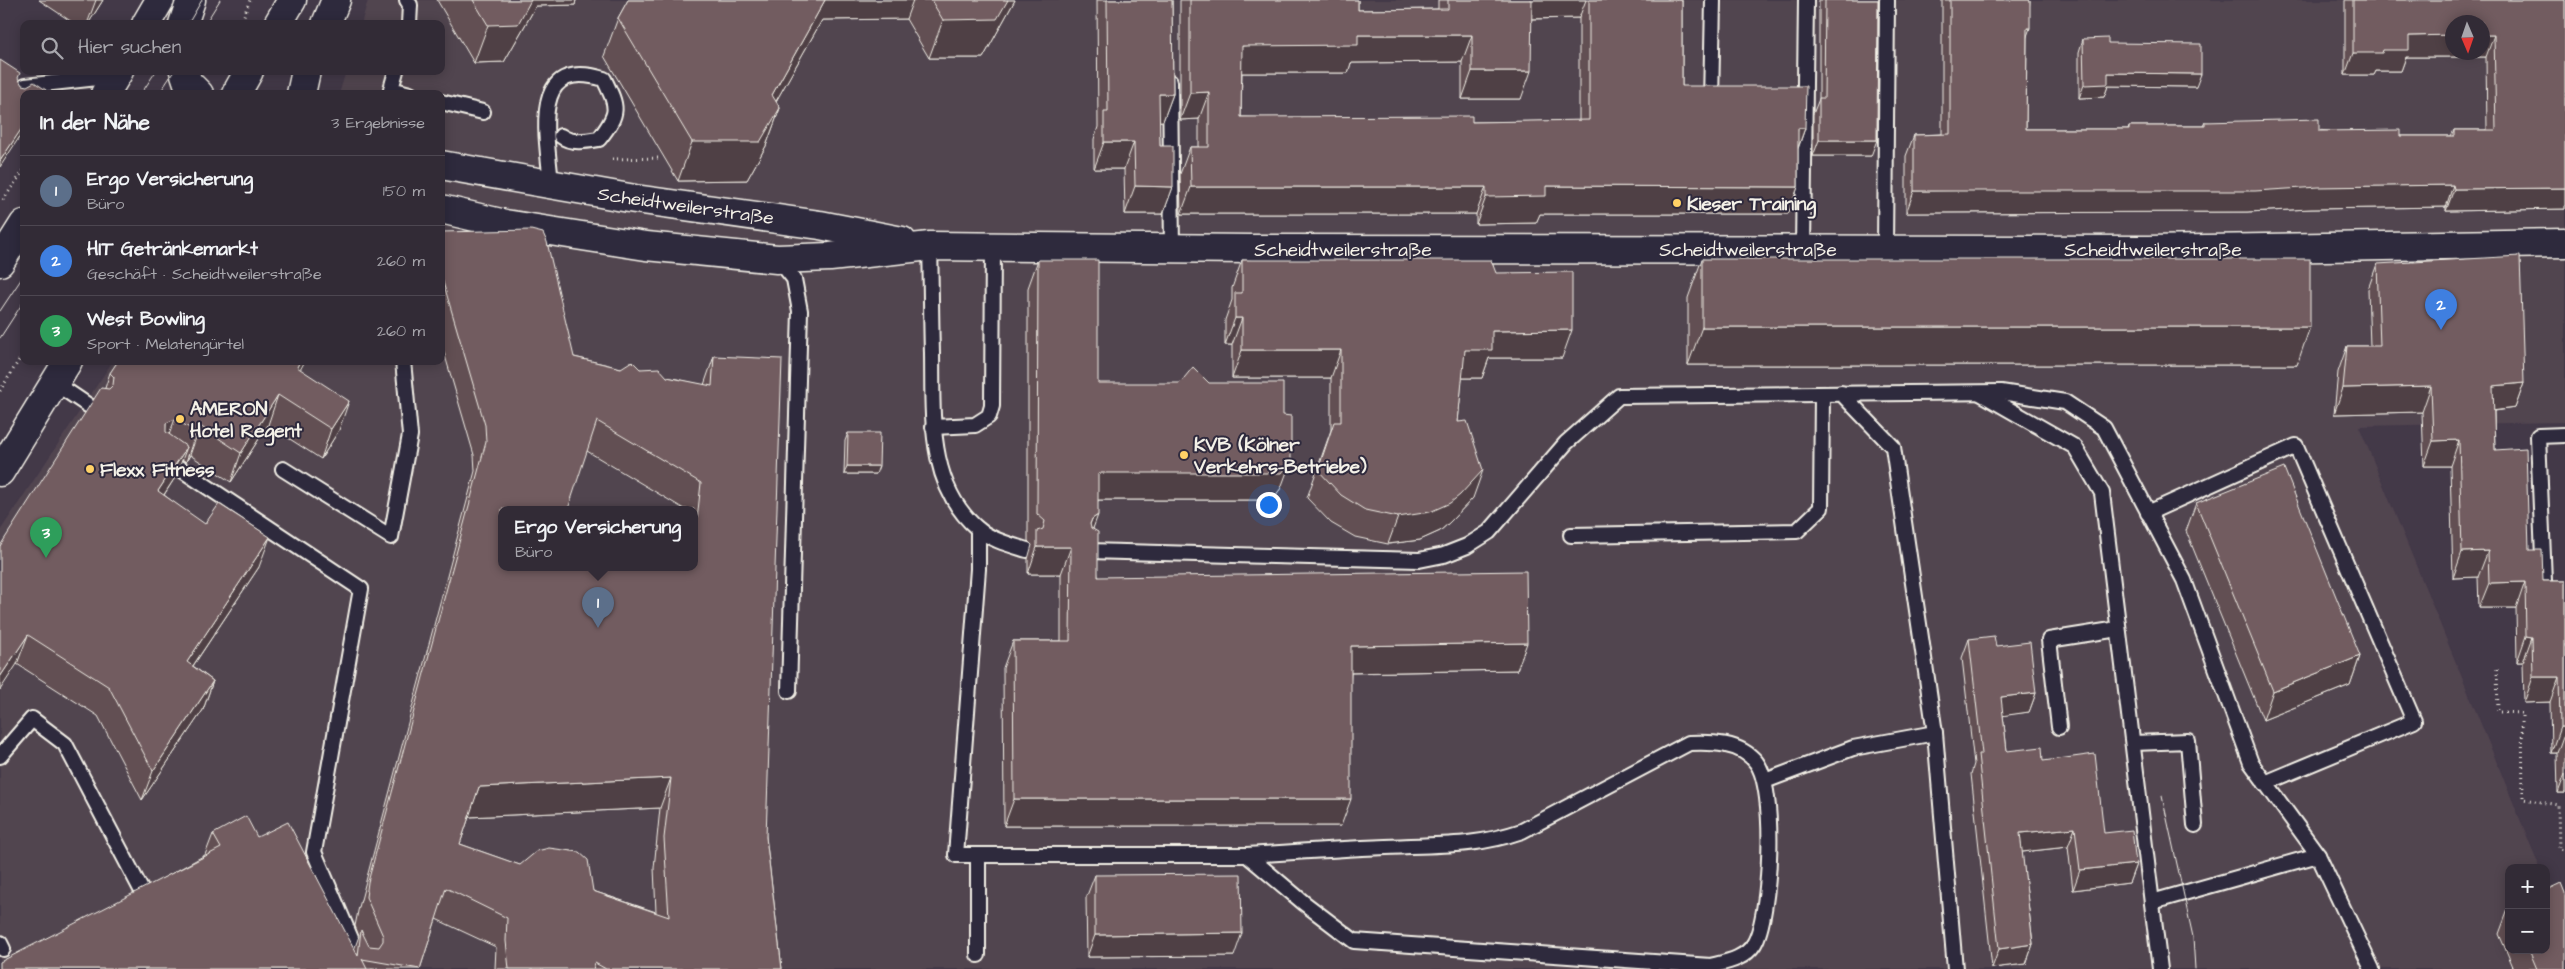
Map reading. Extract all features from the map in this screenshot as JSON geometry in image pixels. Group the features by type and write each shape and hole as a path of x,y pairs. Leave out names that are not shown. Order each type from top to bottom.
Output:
{"street":[{"path":"148,20 160,0"},
{"path":"184,20 191,0"},
{"path":"280,20 292,0"},
{"path":"328,20 336,0"},
{"path":"185,75 188,83 195,90"},
{"path":"238,90 247,75"},
{"path":"302,90 305,75"},
{"name":"Scheidtweilerstraße","path":"445,166 635,199 820,225 930,246"},
{"name":"Scheidtweilerstraße","path":"445,211 505,224 646,246 777,259 830,257 930,246 2148,250 2565,243"},
{"path":"0,262 20,230"},
{"path":"0,472 61,372"}],"lane":[{"path":"407,0 410,5 409,20"},
{"path":"1713,0 1711,102 1730,102"},
{"path":"1803,249 1800,102 1806,0"},
{"path":"1885,249 1887,0"},
{"path":"1170,68 1172,248"},
{"path":"551,185 546,118 548,98 553,86 568,77 589,74 604,79 616,104 613,122 599,138 586,141 566,140 560,136"},
{"path":"395,75 391,89 395,90"},
{"path":"23,90 25,86 114,80"},
{"path":"445,103 483,112"},
{"path":"930,246 933,427 941,470 959,507 978,529 1002,542 1027,550"},
{"path":"933,427 975,425 990,416 992,406 993,247"},
{"path":"777,259 794,279 800,311 789,691"},
{"path":"283,469 391,537 410,435 403,365"},
{"path":"61,372 95,410"},
{"path":"1979,392 2074,447 2102,492 2160,969"},
{"path":"1089,551 1419,560 1444,555 1467,546 1489,532 1566,443 1619,396 2001,392 2064,402 2104,428 2184,580 2251,763 2318,855 2372,966"},
{"path":"1841,393 1893,447 1935,733 1955,969"},
{"path":"1571,535 1796,530 1821,508 1822,394"},
{"path":"2544,581 2538,436 2565,435"},
{"path":"2148,513 2296,446 2414,721 2265,783"},
{"path":"163,457 361,589 314,852 364,969"},
{"path":"978,529 978,569 956,855 1247,855 1388,847 1466,845 1494,840 1522,830 1689,743 1711,742 1739,749 1756,762 1764,781 1768,800 1768,867 1762,925 1753,945 1738,959 1711,966 1354,941 1304,903 1247,855"},
{"path":"2059,727 2049,640 2118,629"},
{"path":"0,756 32,718 65,744 145,897"},
{"path":"1764,781 1853,748 1935,733"},
{"path":"2133,743 2188,741 2195,825"},
{"path":"2152,902 2318,855"},
{"path":"978,856 978,955"}],"path":[{"path":"244,20 242,18 250,0"},
{"path":"610,159 659,158"},
{"path":"0,205 20,176"},
{"path":"0,391 20,358"},
{"path":"2496,669 2498,712 2522,713 2523,799 2558,805 2559,850 2565,850"}],"shaded area":[{"path":"368,0 2565,0 2565,422 2359,426 2538,864 2505,864 2505,954 2550,954 2550,893 2565,929 2565,969 0,969 0,531 110,365 445,365 445,90 340,90 345,75 445,75 445,20 362,20"}],"building":[{"path":"473,0 531,0 518,24 488,25"},
{"path":"628,0 825,0 772,95 780,108 760,142 692,142 618,18"},
{"path":"931,0 1008,0 997,19 943,20"},
{"path":"1107,0 1172,0 1173,94 1159,94 1160,146 1173,146 1173,187 1135,186 1134,142 1104,142 1104,112 1108,112"},
{"path":"1190,0 1358,0 1358,10 1448,9 1448,0 1532,0 1531,71 1472,71 1472,35 1358,35 1358,45 1242,46 1241,117 1472,116 1472,122 1589,120 1589,0 1682,0 1682,86 1806,86 1805,128 1798,128 1798,187 1546,186 1546,196 1486,197 1486,187 1191,187 1190,147 1209,147 1209,92 1190,93"},
{"path":"1825,0 1878,0 1877,140 1819,140 1819,98 1824,98"},
{"path":"1950,0 2030,0 2030,28 2027,28 2026,129 2129,129 2129,126 2205,126 2205,122 2319,119 2319,131 2400,130 2400,136 2454,136 2454,130 2496,130 2494,35 2490,35 2490,15 2445,15 2445,35 2409,36 2409,50 2383,50 2382,53 2353,53 2353,0 2565,0 2565,188 2454,189 2453,185 2319,187 2255,191 1914,191 1914,135 1950,134"},
{"path":"2108,38 2108,43 2201,44 2201,74 2108,73 2108,84 2084,85 2083,39"},
{"path":"0,60 20,73 18,78 22,85 27,86 34,82 46,90 20,90 20,131 0,161"},
{"path":"531,230 543,233 547,242 574,357 621,368 632,361 640,369 659,368 667,377 712,386 714,356 782,359 766,837 782,969 606,969 595,963 593,969 509,969 506,941 507,918 446,888 420,969 362,959 367,969 0,969 0,962 221,848 213,834 246,816 257,837 288,822 358,956 361,930 369,946 379,947 383,941 383,936 366,897 368,882 486,442 485,425 445,289 445,232","holes":["597,421 701,483 698,511 698,571 498,571 498,506 569,506","671,778 664,838 669,917 593,891 588,860 579,852 549,848 537,851 520,865 460,844 479,787"]},
{"path":"2520,256 2524,383 2493,386 2495,450 2526,448 2529,550 2542,550 2543,581 2565,581 2565,727 2560,727 2559,677 2533,677 2532,637 2526,636 2525,582 2489,583 2488,551 2462,552 2459,440 2433,441 2431,386 2343,388 2347,346 2380,346 2377,264"},
{"path":"1702,259 2310,259 2310,327 1702,327"},
{"path":"1038,260 1098,260 1098,383 1180,383 1193,367 1209,383 1283,383 1283,415 1291,416 1291,461 1282,473 1098,473 1098,515 1092,519 1090,524 1091,528 1098,532 1098,577 1526,571 1527,643 1351,646 1351,799 1014,799 1013,641 1070,641 1071,547 1037,547 1037,531 1043,529 1045,521 1037,514"},
{"path":"1242,260 1491,260 1496,273 1572,272 1572,330 1492,331 1492,350 1465,350 1458,422 1467,421 1483,470 1450,503 1430,512 1398,517 1365,510 1341,495 1318,470 1334,422 1341,422 1341,350 1242,350 1242,318 1235,318 1235,293 1242,293"},
{"path":"115,365 298,365 297,367 349,401 331,429 278,395 241,453 200,426 196,432 175,419 166,423 166,432 187,447 158,491 205,524 219,504 270,537 187,662 213,681 153,771 109,687 28,635 0,677 0,546 101,388 109,389 113,385 114,377 110,373"},
{"path":"848,433 880,433 879,466 847,466"},
{"path":"2284,468 2360,656 2273,691 2196,503"},
{"path":"1994,636 1996,646 2030,642 2036,693 2001,697 2007,751 2042,747 2043,761 2095,754 2104,833 2132,830 2136,864 2080,870 2075,828 2020,833 2033,944 1999,949 1978,754 1982,754 1969,639"},
{"path":"1241,874 1242,933 1095,935 1095,875"},
{"path":"2561,883 2565,893 2565,969 2537,969 2531,954 2550,954 2550,888"}],"tram line":[{"path":"190,20 202,0"},
{"path":"208,20 220,0"},
{"path":"144,90 153,75"},
{"path":"162,90 171,75"},
{"path":"0,311 20,281"},
{"path":"0,338 20,307"},
{"path":"2162,796 2193,937 2195,969"}],"place":[{"name":"Kieser Training","path":"1677,203"},
{"name":"HIT Getränkemarkt","path":"2441,330"},
{"name":"AMERON Hotel Regent","path":"180,419"},
{"name":"KVB (Kölner Verkehrs-Betriebe)","path":"1184,455"},
{"name":"Flexx Fitness","path":"90,469"},
{"name":"West Bowling","path":"46,558"},
{"name":"Ergo Versicherung","path":"598,628"}]}
